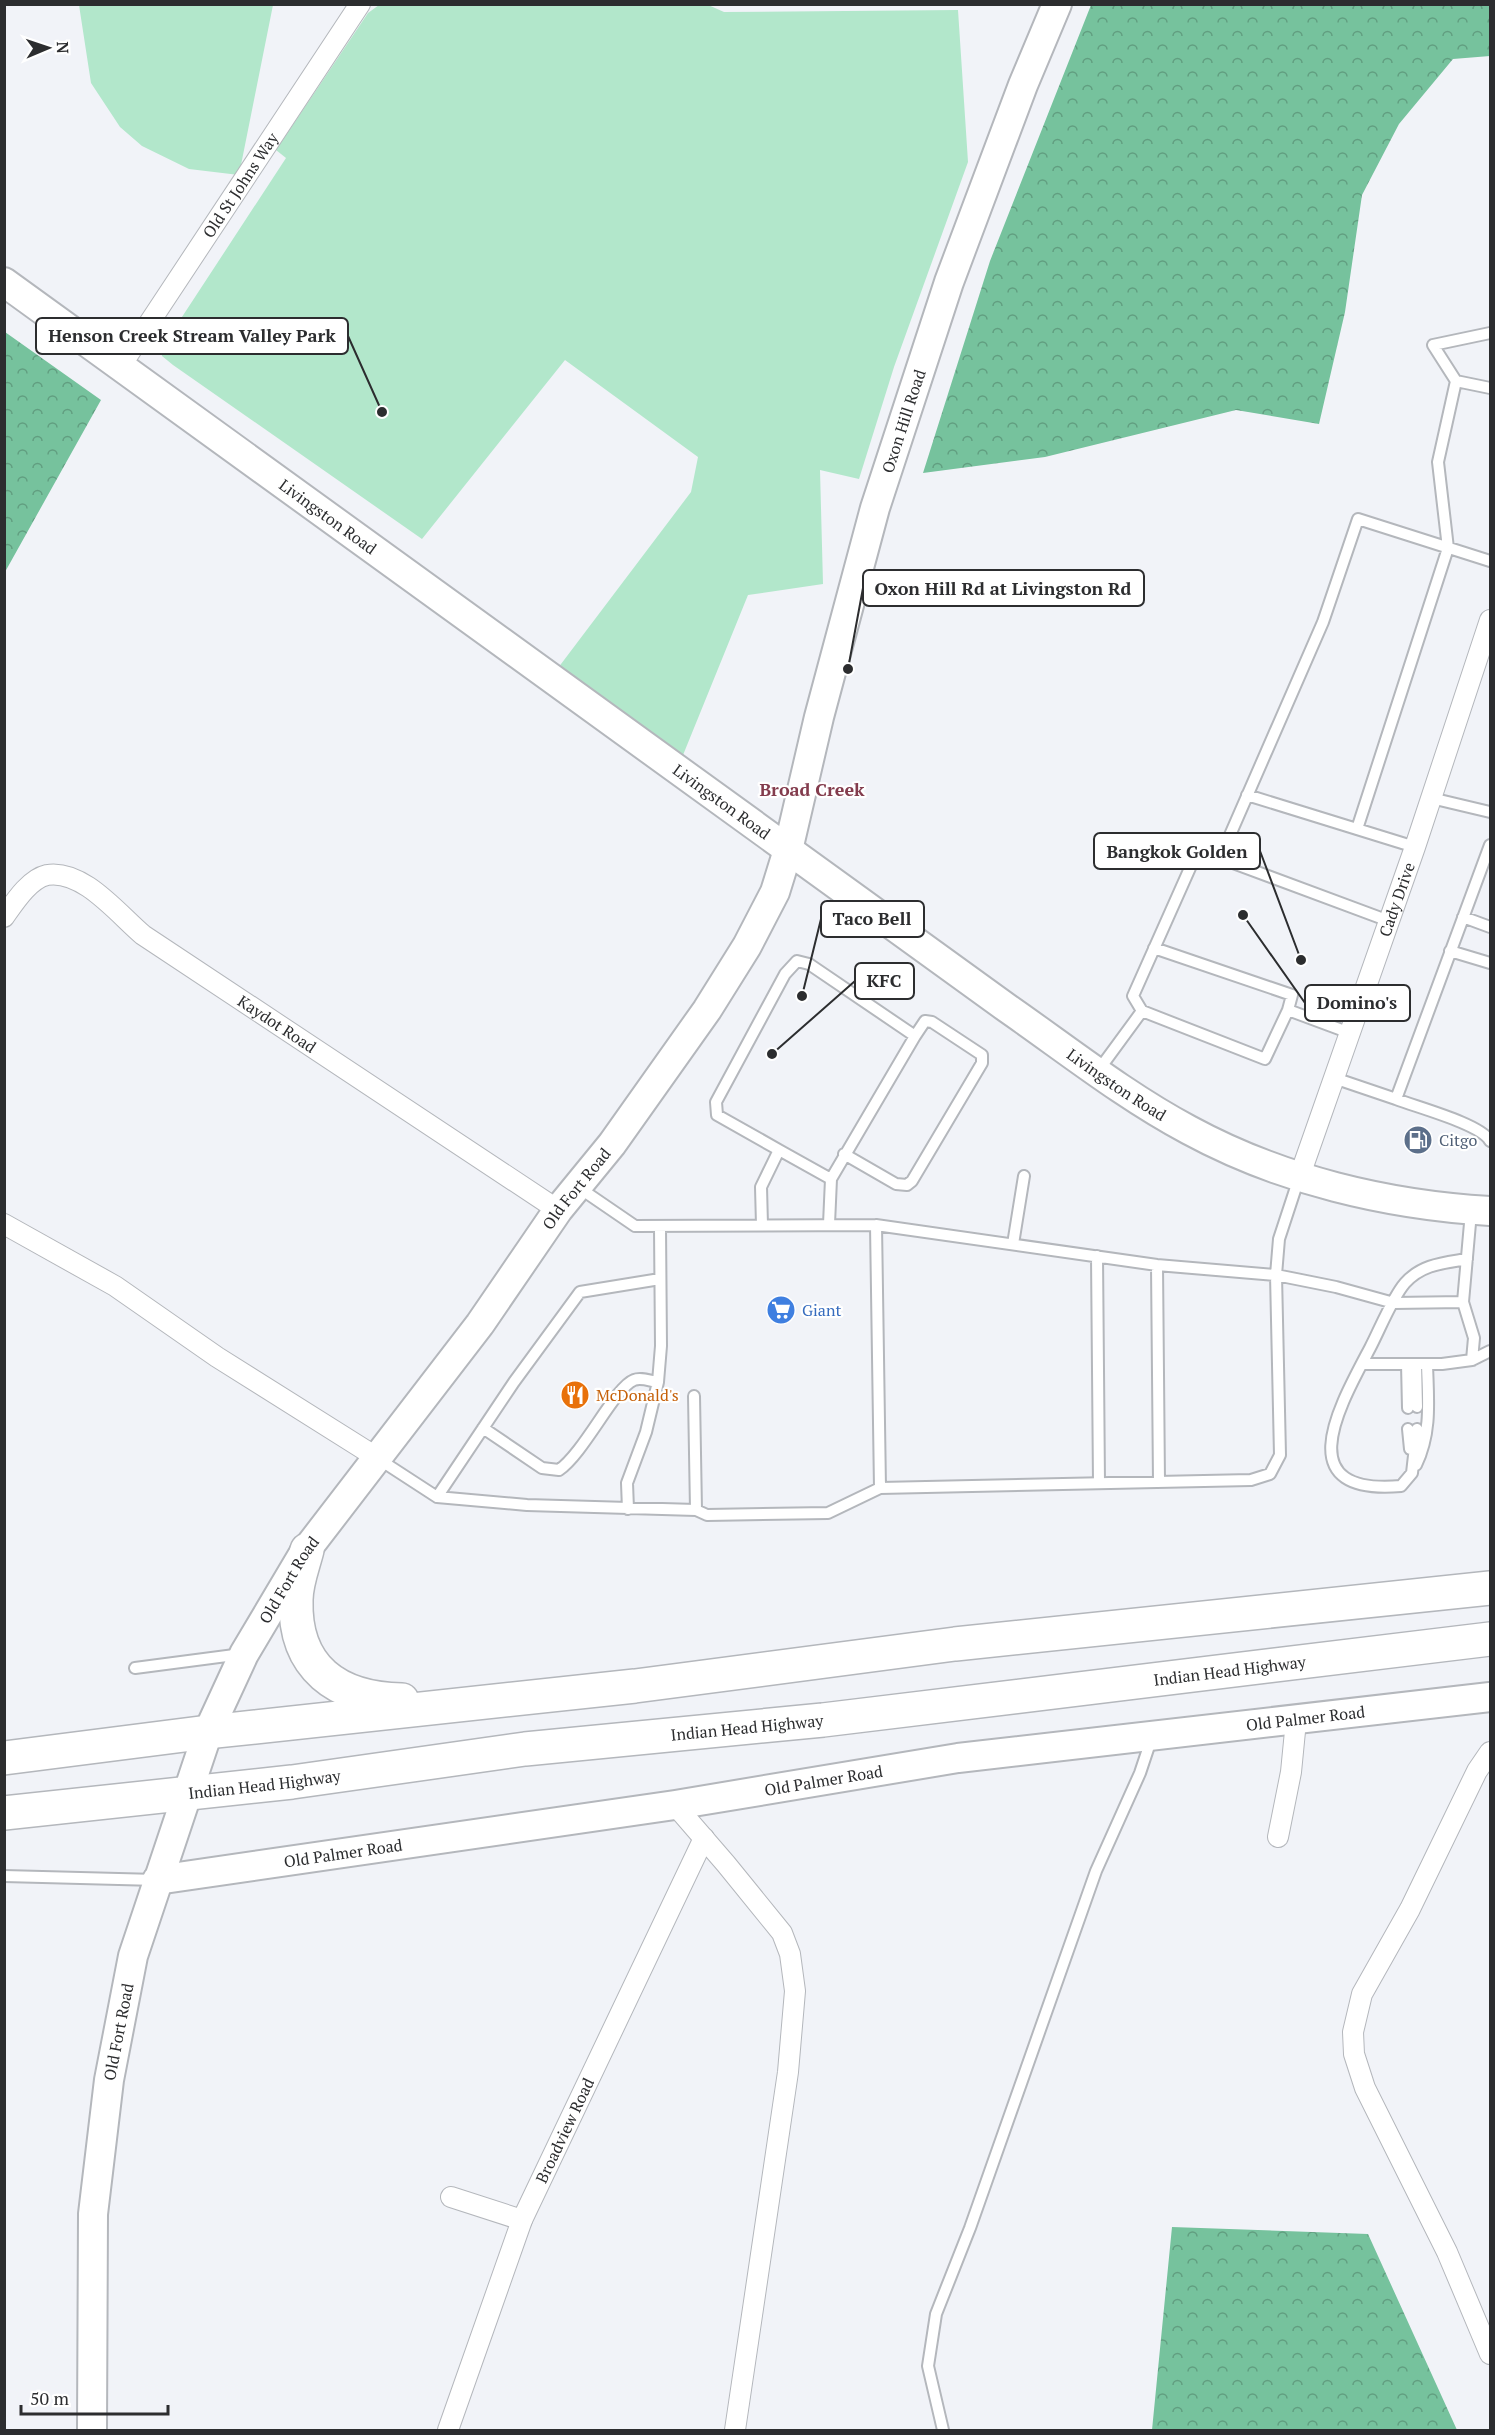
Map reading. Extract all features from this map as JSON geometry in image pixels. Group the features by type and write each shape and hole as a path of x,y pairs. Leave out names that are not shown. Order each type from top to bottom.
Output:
{"highway":[{"path":"307,1550 296,1598 301,1643 312,1665 333,1683 357,1694 388,1700 488,1702"},
{"path":"4,1758 208,1732 635,1686 955,1644 1491,1588"},
{"name":"Indian Head Highway","path":"4,1813 292,1782 525,1749 823,1720 1491,1639"}],"main road":[{"name":"Oxon Hill Road","path":"788,850 819,717 875,508 949,282 1023,85 1057,4"},
{"name":"Livingston Road","path":"4,282 1098,1072 1189,1130 1237,1153 1369,1197 1434,1207 1481,1210"},
{"name":"Old Fort Road","path":"92,2430 93,2214 109,2080 133,1956 208,1732 243,1654 307,1550 480,1324 558,1210 612,1144 707,1010 742,955 775,892 788,850"},
{"name":"Old Palmer Road","path":"157,1880 675,1805 958,1758 1491,1697"}],"street":[{"name":"Old St Johns Way","path":"120,367 360,4"},
{"name":"Cady Drive","path":"1300,1175 1415,847 1491,620"},
{"name":"Kaydot Road","path":"4,917 30,885 46,875 67,877 82,883 143,935 558,1210"},
{"path":"4,1224 115,1286 217,1357 376,1457"},
{"path":"1278,1837 1291,1772 1296,1721"},
{"path":"1491,1752 1477,1771 1410,1909 1362,1994 1353,2032 1354,2054 1365,2088 1447,2252 1491,2354"},
{"path":"675,1805 782,1933 790,1954 795,1991 788,2073 735,2430"},
{"name":"Broadview Road","path":"448,2430 522,2220 704,1838"},
{"path":"451,2197 522,2220"}],"lane":[{"path":"1357,829 1448,548 1438,462 1456,381 1433,345 1491,333"},
{"path":"1456,381 1491,388"},
{"path":"1220,858 1323,622 1358,519 1491,561"},
{"path":"1247,795 1415,847"},
{"path":"1431,798 1491,812"},
{"path":"1396,1099 1463,917 1486,869 1491,845"},
{"path":"1154,948 1292,995 1288,1010 1265,1059 1142,1011 1133,996 1154,948 1198,850 1389,921"},
{"path":"1463,917 1491,927"},
{"path":"1450,951 1491,963"},
{"path":"831,1179 717,1115 716,1102 785,974 797,962 809,964 915,1036"},
{"path":"1288,1010 1350,1033"},
{"path":"1098,1072 1142,1011"},
{"path":"829,1224 831,1179 844,1154 925,1022 932,1022 982,1055 982,1063 912,1181 907,1185 896,1184 844,1154"},
{"path":"1334,1078 1471,1128 1487,1135 1491,1141"},
{"path":"762,1224 761,1187 779,1150"},
{"path":"376,1457 437,1497 527,1506 696,1510 707,1515 828,1513 880,1488 1251,1480 1270,1474 1280,1455 1276,1275 1279,1239 1300,1175"},
{"path":"1013,1244 1024,1176"},
{"path":"578,1186 635,1226 660,1228 762,1224 876,1225 1157,1265 1276,1275 1336,1287 1394,1303 1463,1302"},
{"path":"1472,1360 1474,1338 1463,1302 1467,1259 1481,1210"},
{"path":"876,1225 880,1488"},
{"path":"628,1509 627,1483 646,1432 657,1382 661,1346 660,1228"},
{"path":"1097,1256 1099,1483"},
{"path":"1417,1364 1429,1416 1426,1444 1412,1473 1401,1486 1373,1488 1354,1484 1336,1470 1329,1452 1333,1428 1362,1364 1404,1284 1427,1266 1467,1259"},
{"path":"1157,1265 1159,1482"},
{"path":"437,1497 483,1428 580,1293 660,1279"},
{"path":"1362,1364 1417,1364 1472,1360 1491,1351"},
{"path":"1412,1407 1417,1364"},
{"path":"483,1428 542,1468 559,1470 580,1449 624,1387 635,1380 657,1382"},
{"path":"694,1396 696,1510"},
{"path":"1412,1429 1412,1473"},
{"path":"135,1668 243,1654"},
{"path":"943,2430 928,2366 936,2314 970,2228 1096,1872 1140,1773 1152,1737"},
{"path":"4,1876 157,1880"}],"green space":[{"path":"706,4 724,12 958,10 968,162 894,367 859,479 820,470 823,584 748,595 681,760 558,668 691,492 698,457 565,360 422,539 173,365 162,356 161,349 286,158 276,150 368,13 379,5"},
{"path":"79,5 273,5 239,175 189,169 142,146 120,127 91,83"},
{"path":"1091,5 1490,5 1490,56 1453,59 1399,124 1362,195 1345,312 1319,424 1236,410 1045,457 923,473 990,261"},
{"path":"5,332 101,400 5,572"},
{"path":"1172,2227 1368,2234 1457,2430 1152,2430"}],"place":[{"name":"Henson Creek Stream Valley Park","path":"382,412"},
{"name":"Oxon Hill Rd at Livingston Rd","path":"848,669"},
{"name":"Domino's","path":"1243,915"},
{"name":"Bangkok Golden","path":"1301,960"},
{"name":"Taco Bell","path":"802,996"},
{"name":"KFC","path":"772,1054"},
{"name":"Citgo","path":"1418,1140"},
{"name":"Giant","path":"781,1310"},
{"name":"McDonald's","path":"575,1395"}],"district":[{"name":"Broad Creek","path":"812,790"}]}
